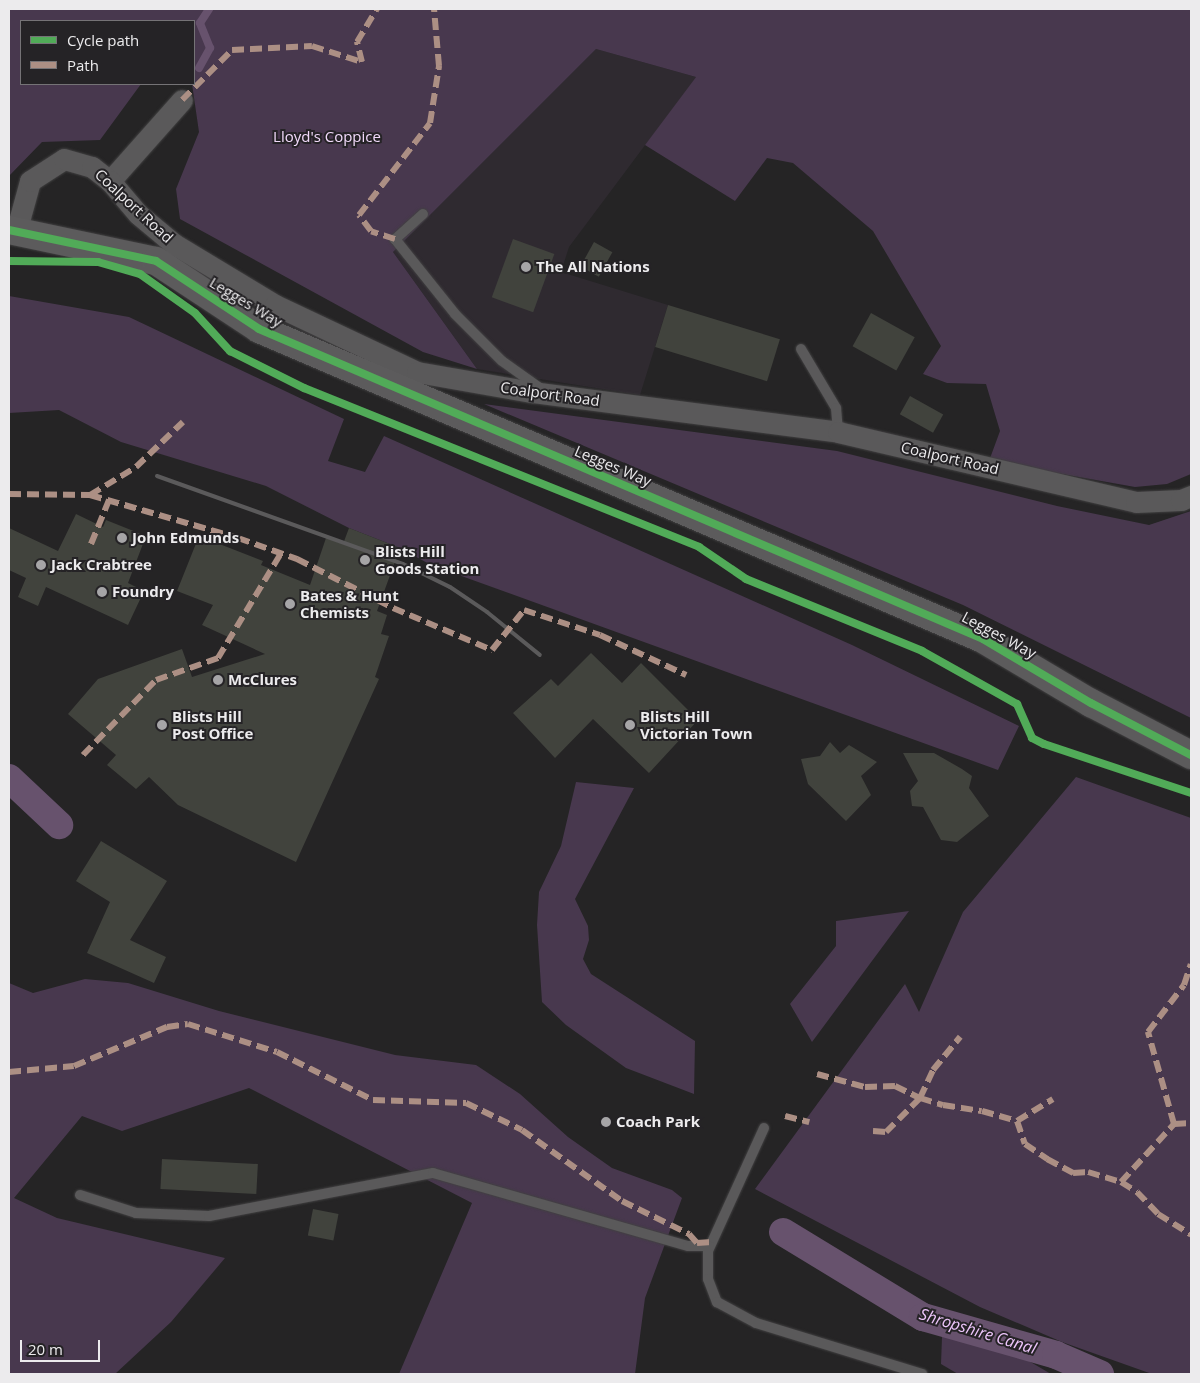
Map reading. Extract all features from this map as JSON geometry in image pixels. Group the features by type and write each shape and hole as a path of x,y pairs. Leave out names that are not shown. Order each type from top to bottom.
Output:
{"street":[{"path":"110,181 182,100"},
{"name":"Coalport Road","path":"12,231 30,181 64,159 92,167 110,181 138,214 174,244 275,305 417,372 549,395 838,432 1136,502 1181,500 1191,496"},
{"name":"Legges Way","path":"12,231 156,261 259,329 983,639 1091,703 1191,755"}],"lane":[{"path":"423,214 396,239 455,314 502,361 549,395"},
{"path":"801,349 836,408 838,432"},
{"path":"764,1128 710,1246 708,1279 717,1302 756,1323 922,1374"},
{"path":"80,1194 136,1213 209,1216 434,1173 688,1246 710,1246"}],"shaded area":[{"path":"596,49 696,77 569,247 561,272 668,305 640,395 477,369 393,252"}],"green space":[{"name":"Lloyd's Coppice","path":"9,9 1191,9 1191,474 1167,484 1135,487 989,461 1000,431 986,384 947,383 923,374 941,346 873,231 793,163 767,158 735,201 645,145 696,77 596,49 393,252 477,369 423,352 180,219 176,189 199,132 192,85 195,85 195,20 20,20 20,85 140,85 100,140 42,142 9,176"},
{"path":"9,296 129,317 344,419 328,461 365,472 384,436 852,645 1019,726 998,770 431,565 400,548 349,528 266,486 121,442 59,410 9,413"},
{"path":"484,404 837,451 1057,506 1149,525 1191,511 1191,718 963,605"},
{"path":"1076,777 1191,818 1191,1374 1152,1374 1062,1342 980,1307 755,1189 905,984 919,1012 963,912"},
{"path":"576,782 634,788 575,899 588,926 589,940 583,959 591,974 695,1041 694,1094 626,1068 566,1025 542,1002 537,925 539,892 561,846"},
{"path":"909,911 812,1042 790,1004 836,946 836,921"},
{"path":"85,979 128,983 219,1011 395,1055 476,1065 520,1094 568,1137 612,1168 672,1190 682,1198 645,1298 635,1374 399,1374 472,1203 249,1088 122,1131 82,1116 14,1198 57,1218 225,1258 171,1322 115,1374 9,1374 9,983 33,993"},
{"path":"943,1311 1051,1374 958,1374 941,1364"}],"building":[{"path":"513,239 554,254 533,312 492,297"},
{"path":"594,242 612,252 599,277 580,266"},
{"path":"668,305 780,339 767,381 655,347"},
{"path":"871,313 915,337 896,370 853,346"},
{"path":"910,396 943,414 933,433 900,414"},
{"path":"76,514 103,527 106,520 146,536 128,583 144,591 128,625 46,587 38,606 18,597 26,578 9,570 9,528 58,551"},
{"path":"349,528 400,548 377,611 387,615 381,634 389,636 375,677 379,679 296,862 178,805 149,777 136,789 107,765 116,755 68,714 98,679 182,649 192,677 265,654 202,625 213,605 177,591 199,536 263,561 261,565 310,585 326,538 343,544"},
{"path":"591,653 622,683 641,663 698,720 649,773 593,719 555,758 513,713 551,679 558,686"},
{"path":"830,742 840,753 849,745 877,762 861,776 871,795 846,821 808,784 801,759 820,756"},
{"path":"903,753 934,753 972,776 969,788 989,816 957,842 941,840 923,807 912,806 910,791 918,781"},
{"path":"101,841 167,881 130,940 166,957 154,983 87,953 110,902 76,881"},
{"path":"162,1159 258,1164 256,1194 160,1189"},
{"path":"313,1209 339,1214 333,1240 308,1236"}],"waterway":[{"path":"199,68 210,48 200,23 209,9"},
{"name":"Shropshire Canal","path":"9,778 59,825"},
{"name":"Shropshire Canal","path":"783,1232 923,1317 1056,1355 1100,1374"}],"railway":[{"path":"157,476 403,564 450,587 487,612 540,655"}],"marked path":[{"path":"182,100 232,50 312,46 362,62 357,42 377,9"},
{"path":"395,239 371,231 359,215 430,123 439,66 434,9"},
{"path":"90,495 136,467 183,422"},
{"path":"9,494 90,495 238,538 297,559 393,608 492,650 524,610 600,635 686,675"},
{"path":"91,544 109,500"},
{"path":"83,755 156,680 218,658 281,553"},
{"path":"1174,1124 1148,1032 1184,985 1191,964"},
{"path":"9,1072 74,1066 167,1027 188,1024 277,1052 373,1100 466,1103 522,1130 622,1201 689,1234 697,1243 712,1242"},
{"path":"873,1131 886,1132 920,1098 933,1070 960,1037"},
{"path":"817,1074 865,1087 895,1086 920,1098 943,1105 982,1111 1017,1121 1025,1144 1047,1159 1073,1173 1088,1172 1121,1182 1137,1192 1158,1214 1191,1235"},
{"path":"1017,1121 1053,1099"},
{"path":"785,1116 809,1122"},
{"path":"1121,1182 1174,1124 1191,1123"}],"cycle path":[{"path":"9,230 156,261 259,329 983,639 1091,703 1191,755"},
{"path":"9,261 98,262 140,274 195,313 230,351 304,388 699,547 746,579 922,651 1017,704 1032,738 1044,744 1191,793"}],"place":[{"name":"The All Nations","path":"526,267"},
{"name":"John Edmunds","path":"122,538"},
{"name":"Blists Hill Goods Station","path":"365,560"},
{"name":"Jack Crabtree","path":"41,565"},
{"name":"Foundry","path":"102,592"},
{"name":"Bates & Hunt Chemists","path":"290,604"},
{"name":"McClures","path":"218,680"},
{"name":"Blists Hill Post Office","path":"162,725"},
{"name":"Blists Hill Victorian Town","path":"630,725"},
{"name":"Coach Park","path":"606,1122"}]}
